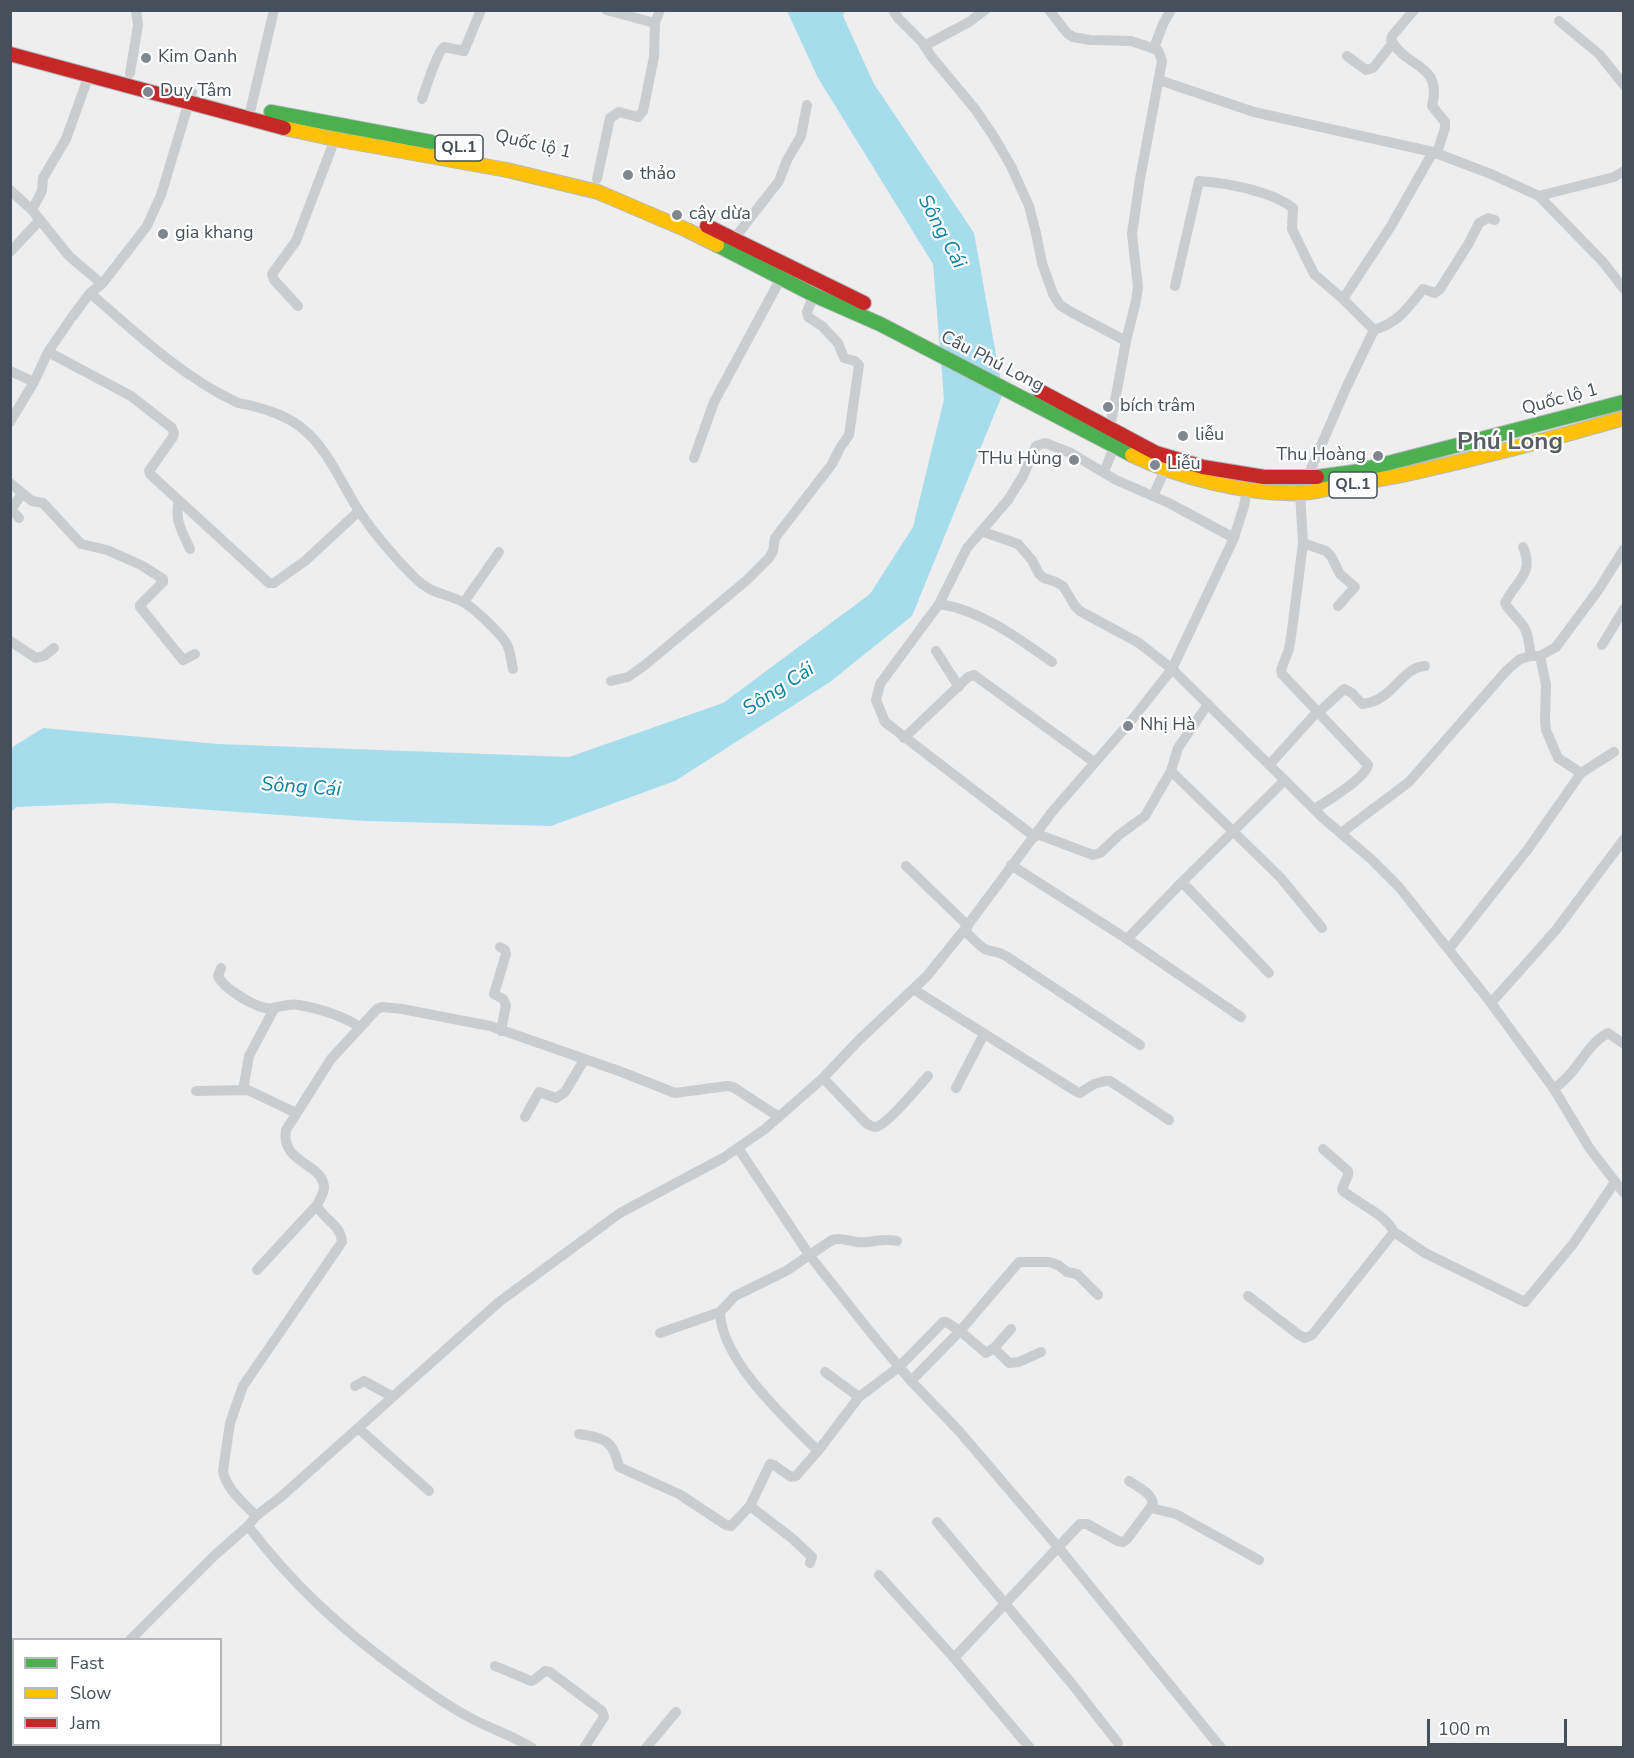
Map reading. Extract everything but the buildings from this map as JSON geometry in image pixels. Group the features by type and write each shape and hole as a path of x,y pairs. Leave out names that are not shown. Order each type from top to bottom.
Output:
{"highway":[{"name":"Quốc lộ 1","path":"10,42 130,73 258,122 335,139 477,164 598,192 687,230 814,295 883,319"},
{"name":"Quốc lộ 1","path":"10,54 89,75 191,97 528,161 597,179 645,197 734,239 883,319"},
{"name":"Cầu Phú Long","path":"883,319 1090,425"},
{"name":"Quốc lộ 1","path":"1090,425 1110,428 1156,453 1203,467 1264,477 1307,478 1354,472 1623,402"},
{"name":"Quốc lộ 1","path":"1090,425 1114,447 1165,470 1200,480 1247,489 1300,494 1441,466 1557,438 1623,418"}],"street":[{"path":"130,73 138,26 136,10"},
{"path":"251,108 274,10"},
{"path":"606,10 655,23"},
{"path":"597,179 610,118 619,112 638,117 644,111 654,57 655,23 660,10"},
{"path":"893,10 975,109 1011,166 1029,206 1047,279 1060,304 1126,341"},
{"path":"924,46 969,22 985,10"},
{"path":"1049,10 1067,33 1073,37 1090,40 1131,41 1158,50 1162,61 1132,234 1138,287 1110,428"},
{"path":"1154,48 1171,10"},
{"path":"1347,56 1366,70 1373,68 1392,44 1392,36 1414,10"},
{"path":"422,99 438,52 444,47 464,51 481,11"},
{"path":"1558,21 1599,54 1623,85"},
{"path":"1343,299 1435,153 1445,129 1445,122 1432,106 1436,91 1434,81 1392,44"},
{"path":"32,210 42,191 43,178 66,140 89,75"},
{"path":"1159,80 1254,112 1435,153 1491,174 1539,196 1603,262 1623,290"},
{"path":"10,422 34,382 48,352 90,293 102,284 147,226 161,195 191,97"},
{"path":"734,239 779,181 787,160 801,136 807,105"},
{"path":"298,306 274,280 272,274 296,241 335,139"},
{"path":"1539,196 1614,177 1623,171"},
{"path":"1175,286 1200,181 1269,194 1293,208 1292,229 1314,274 1374,330"},
{"path":"10,190 32,210 69,256 102,284"},
{"path":"1307,478 1374,330 1391,325 1423,289 1435,294 1469,243 1479,223 1488,218 1495,220"},
{"path":"10,252 39,221"},
{"path":"694,458 714,402 781,279"},
{"path":"90,293 188,373 208,386 238,403 293,421 305,430 324,454 359,511 416,579 435,593 464,602 504,638 513,669"},
{"path":"611,681 628,677 645,665 747,580 769,558 773,551 775,538 832,464 849,435 859,365 855,361 844,358 838,343 822,326 808,317 807,312 814,295"},
{"path":"48,352 131,396 172,428 173,437 149,472 269,583 274,583 305,561 359,511"},
{"path":"10,371 34,382"},
{"path":"1208,704 1192,724 1178,748 1171,771 1146,816 1119,835 1100,853 1093,855 1036,836 885,722 876,700 880,684 939,604 967,548 1008,500 1023,476 1036,446 1040,443 1049,443 1071,453 1234,537"},
{"path":"1104,472 1114,447"},
{"path":"1153,496 1165,470"},
{"path":"10,483 32,501 42,503 81,544 107,550 141,565 163,579 163,582 140,607 183,660 195,654"},
{"path":"132,1638 215,1555 248,1526 256,1515 282,1496 499,1302 620,1213 738,1148 779,1117 927,976 966,928 1052,812 1131,721 1172,669 1234,537 1247,489"},
{"path":"19,518 11,509 22,494"},
{"path":"1300,494 1304,543 1289,649 1281,670 1285,679 1368,765 1368,769 1360,777 1315,809"},
{"path":"179,500 177,520 190,549"},
{"path":"981,531 1018,544 1032,560 1039,574 1063,586 1080,611 1139,643 1172,669 1315,809 1399,887 1491,1003 1554,1089 1590,1149 1623,1193"},
{"path":"1304,543 1326,551 1340,574 1355,587 1338,606"},
{"path":"1523,547 1528,563 1527,571 1505,603 1523,626 1546,685 1546,730 1557,754 1581,773"},
{"path":"1341,833 1409,782 1507,670 1520,659 1550,652 1561,642 1599,589 1623,549"},
{"path":"464,602 498,552"},
{"path":"939,604 951,606 997,625 1052,662"},
{"path":"1602,645 1623,609"},
{"path":"10,641 36,658 45,656 54,648"},
{"path":"936,651 959,687"},
{"path":"1270,764 1318,712 1344,689 1352,693 1362,704 1370,704 1388,694 1413,668 1425,666"},
{"path":"904,738 970,675 974,675 1094,762"},
{"path":"1449,949 1528,849 1581,773 1614,752"},
{"path":"1171,771 1280,877 1322,928"},
{"path":"1127,939 1286,780"},
{"path":"1491,1003 1556,930 1623,839"},
{"path":"1011,865 1127,939 1241,1017"},
{"path":"906,866 984,948 1006,956 1140,1045"},
{"path":"1182,882 1269,973"},
{"path":"500,947 505,950 506,954 494,994 503,999 506,1005 501,1031"},
{"path":"221,968 219,976 226,987 264,1007 287,1004 312,1007 339,1016 360,1027"},
{"path":"913,989 1077,1092 1080,1093 1099,1082 1110,1081 1168,1120"},
{"path":"243,1090 249,1056 275,1007"},
{"path":"257,1270 317,1205 324,1187 321,1178 294,1156 285,1138 286,1130 331,1059 377,1009 382,1007 490,1026 675,1093 727,1086 779,1117"},
{"path":"956,1088 984,1034"},
{"path":"1554,1089 1602,1036 1608,1034 1623,1044"},
{"path":"525,1117 539,1092 556,1098 565,1092 584,1060"},
{"path":"823,1077 858,1116 873,1127 879,1126 892,1116 928,1077"},
{"path":"196,1091 255,1092 296,1113"},
{"path":"738,1148 810,1256 899,1367 959,1431 1058,1547 1221,1748"},
{"path":"1323,1149 1348,1171 1343,1191 1392,1227 1394,1232 1425,1253 1525,1302 1573,1244 1615,1182"},
{"path":"256,1515 239,1499 224,1478 230,1424 243,1386 342,1242 339,1229 319,1211 317,1205"},
{"path":"1248,1296 1299,1335 1305,1338 1312,1335 1394,1232"},
{"path":"660,1333 720,1312 735,1296 786,1271 836,1238 858,1242 885,1238 897,1241"},
{"path":"911,1381 960,1331 1019,1262 1058,1264 1067,1272 1077,1274 1098,1295"},
{"path":"720,1312 721,1330 726,1343 737,1359 768,1400 818,1451"},
{"path":"579,1434 602,1438 616,1451 620,1467 679,1494 731,1526 750,1506 770,1464 794,1477 818,1451 859,1396 899,1367 943,1322 960,1331 986,1353 994,1348 1011,1329"},
{"path":"994,1348 1009,1362 1019,1362 1041,1352"},
{"path":"825,1372 859,1396"},
{"path":"355,1386 364,1381 393,1397"},
{"path":"358,1428 429,1491"},
{"path":"954,1658 1083,1522 1118,1541 1123,1542 1127,1539 1151,1508 1152,1499 1129,1481"},
{"path":"750,1506 812,1557 810,1563"},
{"path":"1151,1508 1176,1514 1259,1560"},
{"path":"937,1522 1118,1743"},
{"path":"248,1526 284,1571 351,1635 426,1691 467,1717 532,1748"},
{"path":"879,1575 954,1658 1030,1748"},
{"path":"495,1666 531,1681 545,1671 550,1672 602,1711 604,1717 584,1748"},
{"path":"646,1748 676,1712"}],"water":[{"name":"Sông Cái","path":"787,11 845,11 843,16 874,84 974,233 1003,393 912,616 830,682 675,781 551,826 365,821 112,803 16,807 11,812 11,748 43,728 218,744 569,757 723,703 870,594 913,527 944,399 933,264 818,78"}],"traffic: fast":[{"path":"271,112 431,142"},
{"path":"717,245 814,295 880,324 1132,455"},
{"path":"1317,477 1354,472 1624,402"}],"traffic: slow":[{"path":"284,128 507,170 598,192 717,245"},
{"path":"1132,455 1192,477 1236,488 1304,493 1442,466 1624,418"}],"traffic: jam":[{"path":"10,54 284,128"},
{"path":"707,226 864,303"},
{"path":"1038,390 1156,453 1203,467 1264,477 1317,477"}],"place":[{"name":"Kim Oanh","path":"146,58"},
{"name":"Duy Tâm","path":"148,92"},
{"name":"thảo","path":"628,175"},
{"name":"cây dừa","path":"677,215"},
{"name":"gia khang","path":"163,234"},
{"name":"bích trâm","path":"1108,407"},
{"name":"liễu","path":"1183,436"},
{"name":"Thu Hoàng","path":"1378,456"},
{"name":"THu Hùng","path":"1074,460"},
{"name":"Liễu","path":"1155,465"},
{"name":"Nhị Hà","path":"1128,726"}],"district":[{"name":"Phú Long","path":"1510,443"}]}
